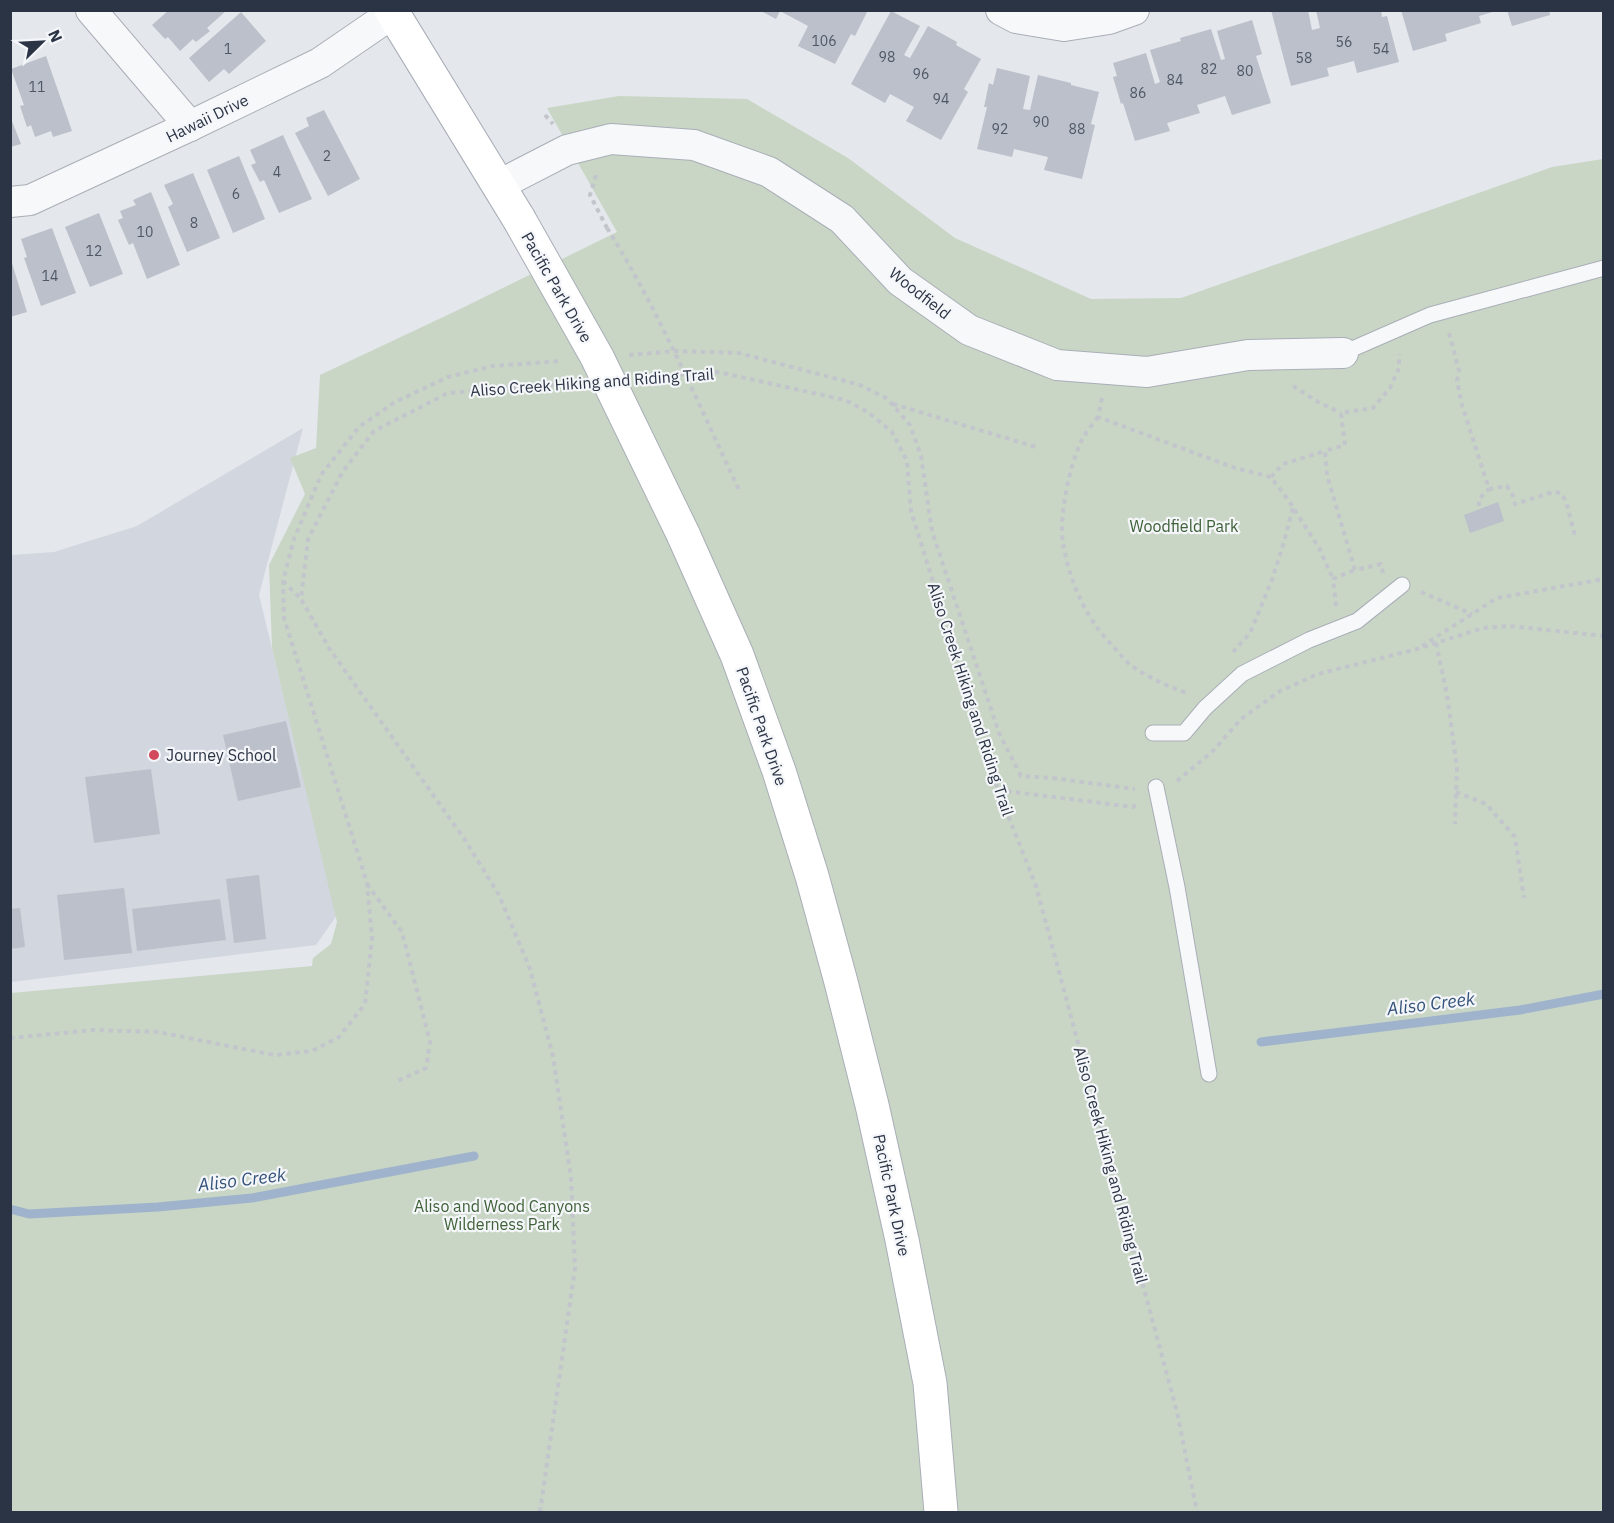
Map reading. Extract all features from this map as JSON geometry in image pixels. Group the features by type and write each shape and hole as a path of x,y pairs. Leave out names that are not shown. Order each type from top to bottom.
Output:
{"main road":[{"name":"Pacific Park Drive","path":"392,12 499,185 597,357 683,534 737,655 779,771 812,876 872,1105 930,1383 941,1512"}],"street":[{"path":"91,10 190,126"},
{"path":"1001,10 1016,18 1064,26 1109,19 1134,10"},
{"name":"Hawaii Drive","path":"10,202 30,200 320,63 392,12"},
{"name":"Woodfield","path":"499,185 567,150 611,139 694,145 769,172 843,219 900,281 969,330 1057,365 1148,372 1248,355 1343,353"}],"lane":[{"path":"1343,353 1430,315 1604,268"},
{"path":"1153,733 1184,733 1205,708 1242,674 1309,640 1357,621 1402,585"},
{"path":"1156,787 1177,887 1209,1074"}],"path":[{"path":"602,167 596,175 590,195 653,310 741,492"},
{"path":"1453,328 1448,329 1459,371 1457,381 1462,405 1489,489"},
{"path":"1293,386 1341,413 1373,408 1390,388 1399,368 1399,351"},
{"name":"Aliso Creek Hiking and Riding Trail","path":"636,378 718,372 845,400 868,412 892,432 907,461 911,511 998,790 1036,886 1177,1412 1197,1512"},
{"name":"Aliso Creek Hiking and Riding Trail","path":"301,599 308,539 343,471 374,431 448,393 577,382"},
{"path":"1104,391 1098,417 1081,442 1071,471 1064,505 1063,541 1071,578 1084,607 1100,631 1132,667 1168,686 1194,696"},
{"path":"891,403 1036,447"},
{"path":"1271,477 1283,464 1345,445 1341,413"},
{"path":"1098,417 1235,468 1271,477 1319,548 1333,579 1336,629"},
{"path":"1325,452 1327,475 1354,570"},
{"path":"1479,506 1479,499 1489,489 1507,486 1515,504 1553,492 1561,493 1566,501 1575,536"},
{"path":"1232,653 1250,633 1281,554 1293,507"},
{"path":"1333,579 1354,570 1381,564 1388,597"},
{"path":"1417,649 1497,598 1604,579"},
{"path":"283,581 301,599 329,648 465,840 499,896 530,969 553,1056 571,1178 575,1268 540,1512"},
{"path":"1402,585 1472,614"},
{"path":"1436,643 1447,695 1457,768 1455,824"},
{"path":"998,790 1133,807 1156,787"},
{"path":"1456,792 1486,804 1515,837 1524,898"},
{"path":"367,883 402,932 430,1042 426,1068 395,1082"},
{"path":"10,1038 94,1030"}],"shaded area":[{"name":"Journey School","path":"303,428 259,595 337,915 316,945 11,982 11,555 54,552 137,526"}],"green space":[{"path":"619,96 747,99 848,158 955,238 1091,299 1181,298 1552,167 1603,159 1603,1512 11,1512 11,993 312,966 313,958 331,944 337,922 272,648 269,565 305,494 290,458 316,448 320,375 617,232 547,108"}],"building":[{"path":"169,10 227,10 207,28 210,31 196,42 193,39 180,51 168,37 165,39 152,25"},
{"path":"759,10 868,10 855,36 851,34 835,64 798,46 808,26 780,11 776,19"},
{"path":"1271,10 1308,10 1312,30 1320,28 1316,10 1381,10 1382,17 1387,16 1399,62 1357,73 1354,61 1327,68 1329,76 1291,86"},
{"path":"1401,10 1496,11 1479,16 1481,23 1445,34 1447,41 1413,51"},
{"path":"1507,10 1549,10 1550,15 1512,26"},
{"path":"891,11 920,26 904,55 910,58 928,26 981,59 964,89 968,92 941,140 906,121 914,107 890,94 885,103 851,84"},
{"path":"241,12 266,41 229,74 224,69 209,82 189,58"},
{"path":"1252,20 1262,54 1256,56 1271,103 1232,115 1225,96 1197,105 1200,113 1167,123 1170,131 1135,141 1113,77 1117,76 1113,63 1146,53 1155,84 1160,82 1150,50 1211,29 1221,60 1225,59 1217,31"},
{"path":"46,56 72,131 53,137 51,131 35,137 31,125 27,127 20,106 24,105 11,69"},
{"path":"997,68 1030,76 1023,109 1030,110 1038,75 1099,92 1091,124 1095,125 1082,179 1044,170 1048,157 1014,149 1012,157 977,149 987,107 984,107 989,83 993,85"},
{"path":"324,110 360,179 328,196 295,133 309,126 306,118"},
{"path":"10,116 21,144 10,147"},
{"path":"283,135 312,199 279,213 264,180 260,182 251,165 256,163 250,150"},
{"path":"239,156 265,219 233,233 207,170"},
{"path":"193,173 220,238 187,252 168,207 173,204 164,185"},
{"path":"151,192 180,265 147,279 133,243 129,245 118,220 123,218 120,211 136,205 133,200"},
{"path":"99,213 123,274 90,287 65,227"},
{"path":"52,228 76,293 41,306 24,258 27,257 21,239"},
{"path":"10,257 27,312 10,317"},
{"path":"1498,502 1504,521 1470,533 1464,515"},
{"path":"286,721 301,787 238,801 223,735"},
{"path":"151,769 160,834 94,843 85,777"},
{"path":"259,875 266,939 234,943 226,879"},
{"path":"124,888 132,953 64,960 57,895"},
{"path":"220,899 226,940 137,951 132,909"},
{"path":"20,908 25,947 10,949 10,909"}],"waterway":[{"name":"Aliso Creek","path":"1261,1042 1520,1010 1604,994"},
{"name":"Aliso Creek","path":"10,1209 29,1214 158,1207 252,1198 474,1156"}],"place":[{"name":"Journey School","path":"154,755"}],"park label":[{"name":"Woodfield Park","path":"1184,526"},
{"name":"Aliso and Wood Canyons Wilderness Park","path":"502,1215"}]}
